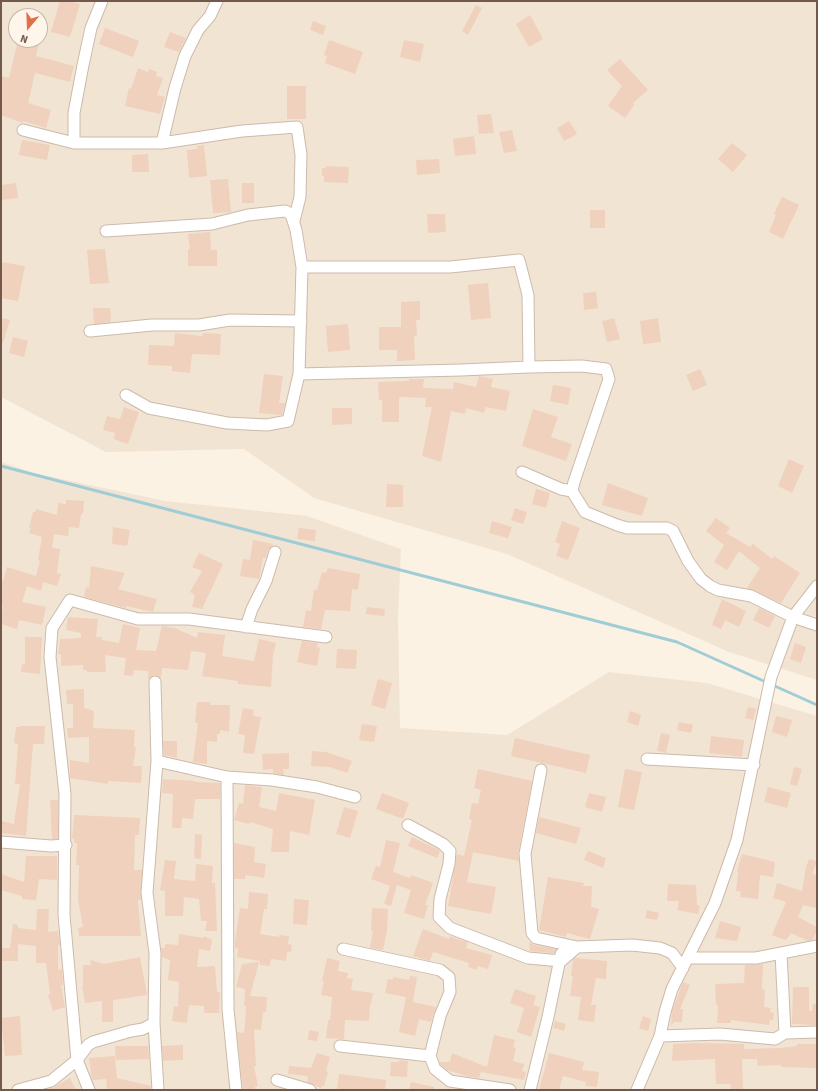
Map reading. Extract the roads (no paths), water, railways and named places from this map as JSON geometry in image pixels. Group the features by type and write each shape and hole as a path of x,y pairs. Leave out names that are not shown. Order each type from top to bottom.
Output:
{"street":[{"path":"74,143 74,113 83,65 91,28 102,1"},
{"path":"162,143 175,88 185,56 198,30 210,16 216,1"},
{"path":"23,130 74,143 162,143 242,131 297,127 301,155 300,190 294,221"},
{"path":"106,232 212,224 248,215 285,211 291,214 294,221 302,267 299,374 288,421 267,426 227,424 149,408 126,395"},
{"path":"302,267 450,267 519,260 528,295 529,366"},
{"path":"90,331 152,325 199,325 230,320 300,321"},
{"path":"299,374 461,370 529,366 582,366 606,369 609,379 572,491 585,512 627,528 667,528 673,531 688,561 700,579 718,590 751,596 793,618 817,625"},
{"path":"522,472 561,489 572,491"},
{"path":"246,627 252,609 266,581 276,552"},
{"path":"637,1090 660,1036 672,989 715,903 738,840 771,677 793,618 817,586"},
{"path":"89,1090 77,1060 64,915 66,846 65,794 50,657 52,628 70,600 138,619 189,619 326,637"},
{"path":"155,682 157,761 147,893 154,953 154,1023 158,1090"},
{"path":"647,759 754,765"},
{"path":"157,761 227,777 272,780 309,786 355,797"},
{"path":"541,770 525,854 532,933 539,940 577,947 632,945 660,948 672,953 685,963 756,958 817,946"},
{"path":"227,777 228,1009 236,1090"},
{"path":"408,825 443,844 450,851 449,864 440,899 438,917 450,928 528,958 561,961 577,947"},
{"path":"1,842 66,846"},
{"path":"530,1090 561,961 561,944"},
{"path":"343,949 440,970 449,977 450,992 440,1016 430,1056 435,1069 450,1081 510,1090"},
{"path":"781,953 785,1033"},
{"path":"18,1090 51,1081 77,1060 88,1045 93,1042 131,1031 143,1030 154,1023"},
{"path":"660,1036 720,1034 775,1040 785,1033 817,1032"},
{"path":"340,1046 430,1056"},
{"path":"277,1080 310,1090"}],"waterway":[{"path":"1,466 677,642 817,705"}]}
